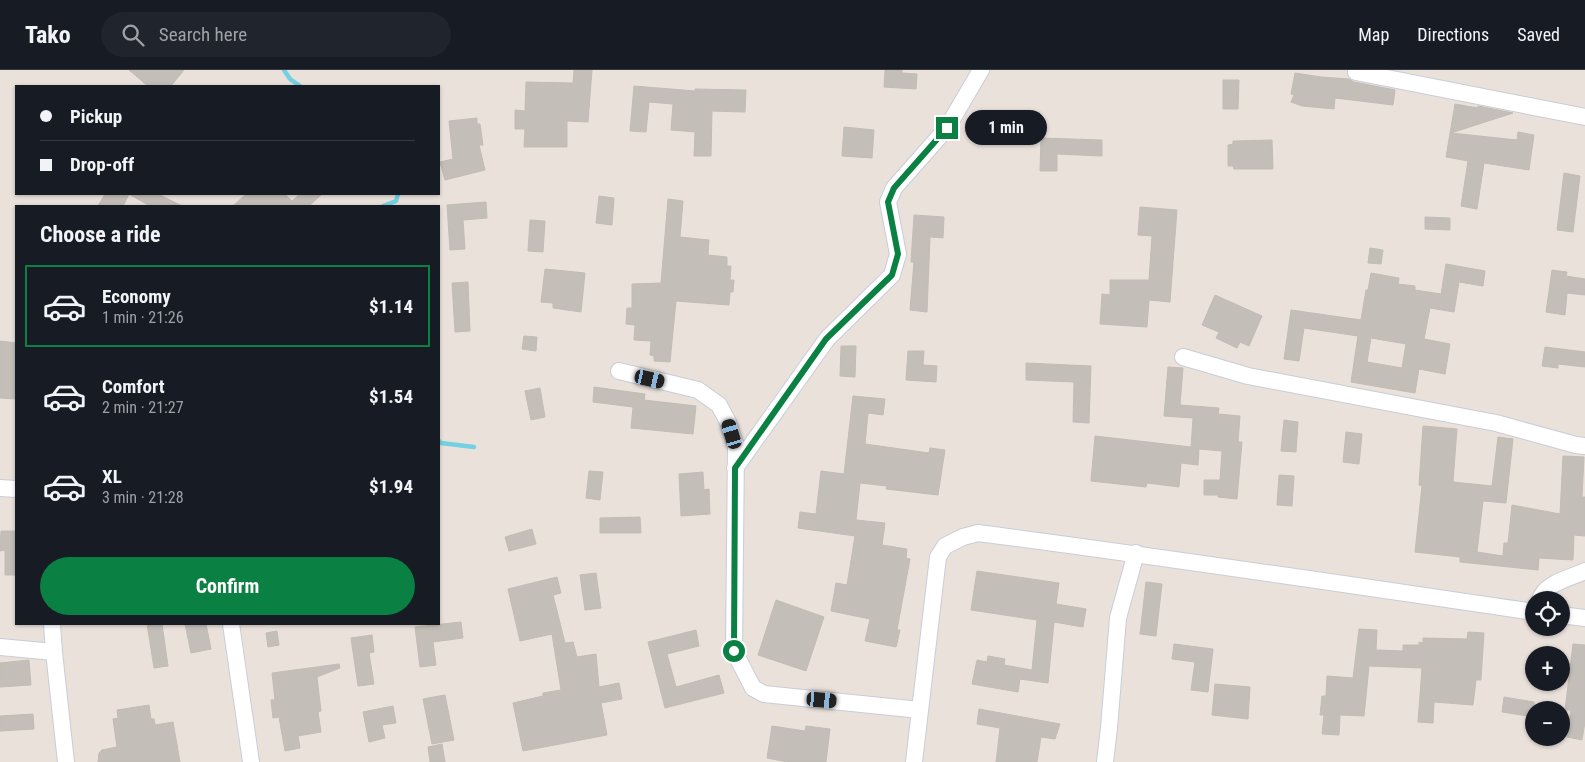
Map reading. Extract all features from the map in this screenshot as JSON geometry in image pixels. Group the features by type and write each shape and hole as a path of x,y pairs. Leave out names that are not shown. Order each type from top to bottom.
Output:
{"street":[{"path":"735,468 826,339 892,275 898,254 888,202 894,188 947,128 981,70"},
{"path":"1356,72 1585,117"},
{"path":"1183,357 1248,376 1496,423 1585,446"},
{"path":"619,371 698,390 719,405 728,422 736,446 734,651 753,688 764,694 920,710"},
{"path":"0,488 15,489"},
{"path":"914,762 938,557 944,546 963,536 978,533 1136,553 1217,567 1525,611"},
{"path":"1105,762 1110,728 1118,618 1136,553"},
{"path":"1545,591 1585,571"},
{"path":"1570,616 1585,618"},
{"path":"52,625 66,762"},
{"path":"231,625 251,762"},
{"path":"0,648 54,652"}],"building":[{"path":"129,70 184,70 172,85 147,85"},
{"path":"574,70 592,70 588,122 567,121 567,147 524,147 525,129 515,129 515,110 525,111 526,82 573,83"},
{"path":"885,70 902,70 902,73 917,74 916,89 884,87"},
{"path":"1295,73 1349,79 1354,82 1395,90 1393,105 1335,98 1334,109 1302,106 1291,102 1294,95 1291,94"},
{"path":"1223,80 1239,80 1238,109 1223,109"},
{"path":"634,86 695,91 695,89 746,90 745,112 712,111 711,156 694,156 695,132 671,130 673,104 649,102 646,132 630,131"},
{"path":"1455,104 1478,108 1478,106 1513,113 1451,133 1517,140 1518,132 1534,135 1529,170 1484,163 1477,209 1461,206 1468,161 1446,157"},
{"path":"477,118 477,124 480,124 483,145 479,145 485,170 445,180 440,162 453,159 449,121"},
{"path":"844,127 874,130 872,158 842,156"},
{"path":"1041,138 1102,140 1102,156 1057,154 1057,171 1040,171"},
{"path":"1272,140 1273,169 1234,169 1233,166 1228,166 1228,145 1233,144 1233,141"},
{"path":"1564,173 1580,176 1573,232 1557,230"},
{"path":"104,195 128,195 124,205 99,205"},
{"path":"131,195 160,195 180,205 148,205"},
{"path":"245,195 286,195 292,201 299,195 321,195 310,205 234,205"},
{"path":"599,196 614,198 612,225 596,223"},
{"path":"668,199 683,201 680,237 709,240 708,255 727,257 727,266 731,266 730,280 734,280 733,292 730,292 729,305 676,301 670,362 654,361 654,356 650,355 651,341 634,340 635,325 626,324 627,308 632,308 632,284 661,283"},
{"path":"486,202 487,218 463,220 465,249 450,250 447,205"},
{"path":"1140,207 1177,210 1170,302 1149,300 1147,327 1100,324 1102,294 1110,295 1110,280 1149,280 1152,236 1138,235"},
{"path":"914,215 944,217 943,238 930,237 927,312 910,310 914,262 911,262"},
{"path":"1425,217 1450,218 1450,230 1425,229"},
{"path":"530,220 545,221 543,252 528,251"},
{"path":"1370,248 1383,250 1381,264 1368,263"},
{"path":"1446,264 1485,271 1483,286 1459,282 1454,312 1430,308 1424,339 1450,344 1445,374 1419,369 1415,393 1351,382 1358,336 1304,328 1299,361 1284,359 1291,310 1361,320 1371,273 1399,278 1398,284 1415,286 1415,290 1441,294","holes":["1371,338 1406,344 1402,368 1367,362"]},
{"path":"545,269 585,273 581,312 553,308 553,303 541,302"},
{"path":"1552,270 1567,272 1566,276 1585,279 1585,295 1567,293 1565,315 1546,312"},
{"path":"468,282 470,331 455,332 452,283"},
{"path":"1215,295 1262,316 1249,346 1240,342 1237,348 1216,338 1219,332 1202,325"},
{"path":"524,336 537,337 536,351 522,349"},
{"path":"0,341 15,343 15,399 0,398"},
{"path":"841,346 856,346 855,377 840,376"},
{"path":"1545,347 1585,352 1585,367 1558,364 1558,368 1542,366"},
{"path":"908,351 924,351 923,365 937,366 936,382 906,380"},
{"path":"1026,363 1091,366 1089,423 1073,422 1074,382 1026,380"},
{"path":"1168,367 1183,368 1180,405 1219,408 1218,414 1240,416 1238,442 1242,442 1237,499 1218,497 1218,495 1204,495 1204,480 1220,480 1222,451 1199,449 1198,465 1181,463 1179,487 1147,483 1146,487 1091,481 1095,436 1191,447 1193,418 1164,416"},
{"path":"594,387 645,394 644,400 696,406 693,434 631,428 633,407 593,402"},
{"path":"540,388 545,417 531,420 525,391"},
{"path":"853,396 885,399 883,415 868,413 865,444 929,453 930,448 945,450 938,495 886,489 887,486 860,483 856,520 885,523 882,545 907,549 906,558 910,559 897,630 900,630 896,647 865,641 870,619 831,611 836,583 847,585 855,536 798,528 800,512 816,514 821,471 844,474"},
{"path":"1284,420 1298,422 1296,452 1281,451"},
{"path":"1423,426 1457,429 1453,482 1492,486 1498,437 1513,439 1506,503 1483,501 1477,552 1503,556 1504,543 1508,543 1512,505 1560,514 1563,456 1584,457 1582,497 1585,497 1585,536 1574,535 1573,560 1539,558 1538,570 1460,562 1460,557 1415,552 1422,486 1419,485"},
{"path":"1346,432 1362,434 1359,464 1343,462"},
{"path":"589,471 603,472 600,500 586,498"},
{"path":"703,472 704,490 709,489 710,514 681,516 679,474"},
{"path":"1279,475 1294,476 1292,506 1277,505"},
{"path":"640,517 641,533 600,533 600,518"},
{"path":"532,529 536,544 509,551 505,537"},
{"path":"1,531 15,531 15,575 5,575 5,550 0,551"},
{"path":"977,571 1059,583 1056,604 1086,609 1083,627 1054,622 1048,683 1020,679 1018,692 972,684 977,660 987,662 988,656 1005,659 1004,665 1032,670 1037,620 971,610"},
{"path":"596,573 601,608 585,610 580,575"},
{"path":"557,577 561,593 553,595 565,643 573,642 577,657 596,654 599,687 619,683 622,699 601,703 607,735 523,751 513,703 543,696 543,693 561,690 552,634 520,641 508,589"},
{"path":"1146,582 1162,584 1156,636 1140,634"},
{"path":"776,600 824,617 806,671 758,655"},
{"path":"461,622 463,638 433,642 436,665 420,667 415,627"},
{"path":"147,625 162,625 168,666 154,668"},
{"path":"185,625 206,625 211,649 191,653"},
{"path":"1359,629 1377,630 1376,650 1403,651 1403,645 1419,645 1419,642 1423,643 1423,638 1467,639 1468,632 1484,633 1481,680 1476,680 1473,705 1434,702 1433,723 1418,722 1422,668 1369,666 1364,716 1340,715 1339,735 1322,734 1324,715 1320,715 1322,696 1326,696 1327,676 1353,678"},
{"path":"696,630 699,646 667,654 676,687 719,675 724,693 665,708 648,642"},
{"path":"277,631 279,645 268,647 266,633"},
{"path":"372,635 374,652 369,653 374,684 358,686 351,638"},
{"path":"1174,644 1213,649 1208,692 1191,690 1195,662 1172,659"},
{"path":"1573,644 1585,645 1585,722 1582,740 1570,738 1571,710 1570,701 1566,701 1567,691 1570,691"},
{"path":"29,660 31,685 0,687 0,663"},
{"path":"339,664 340,668 317,677 321,711 318,712 321,732 298,736 300,748 285,751 279,717 273,718 271,700 275,700 272,673"},
{"path":"1215,684 1250,687 1248,719 1212,715"},
{"path":"445,695 454,740 432,744 423,699"},
{"path":"1504,697 1528,701 1525,701 1525,716 1502,712"},
{"path":"149,705 151,719 154,719 155,725 173,722 180,762 98,762 99,753 102,750 117,747 113,719 118,718 117,710"},
{"path":"393,706 396,723 382,725 385,738 369,742 363,712"},
{"path":"979,709 1060,724 1055,739 1041,737 1037,762 996,762 1000,728 977,724"},
{"path":"33,714 34,729 0,731 0,716"},
{"path":"772,726 805,731 806,726 830,729 826,762 787,762 767,758"},
{"path":"442,744 445,762 430,762 428,747"}],"waterway":[{"path":"284,70 290,79 299,85"},
{"path":"386,205 396,201 398,195"},
{"path":"440,442 474,447"}],"route":[{"path":"734,651 735,468 826,339 892,275 898,254 888,202 894,188 947,128"}]}
